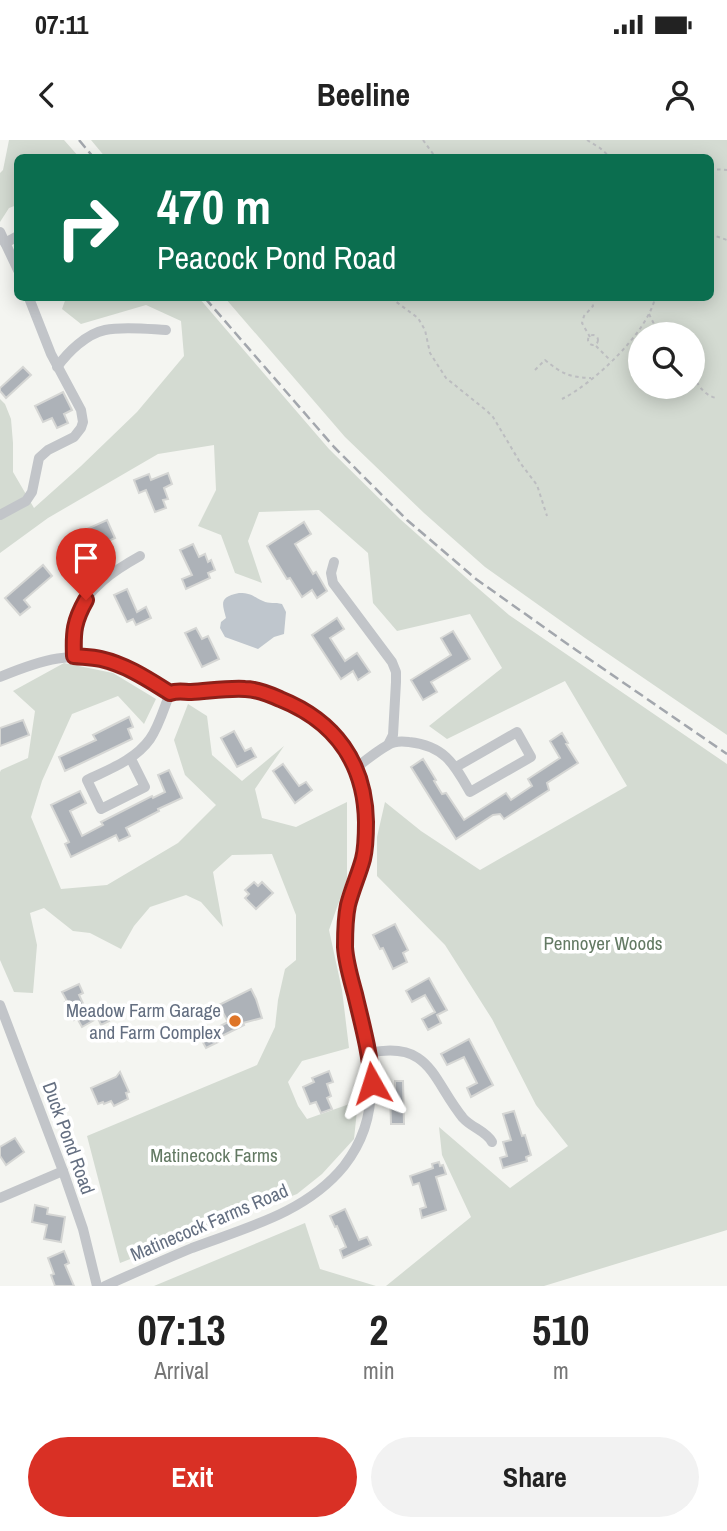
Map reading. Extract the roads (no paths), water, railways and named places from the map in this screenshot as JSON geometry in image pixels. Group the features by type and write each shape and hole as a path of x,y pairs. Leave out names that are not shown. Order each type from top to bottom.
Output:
{"street":[{"path":"0,232 14,262"},
{"path":"5,243 14,238"},
{"path":"0,515 26,501 32,492 39,458 48,450 74,437 83,422 81,410 57,368 30,301"},
{"path":"57,368 65,356 80,344 105,330 166,330"},
{"path":"74,656 73,634 76,617 86,600 116,569 140,556"},
{"path":"334,562 331,573 333,583 392,662 396,672 393,735 390,743"},
{"path":"0,677 48,659 74,656 99,658 136,673 170,693 152,737 131,759 87,780 101,809 145,788 131,759"},
{"name":"Matinecock Farms Road","path":"105,1286 190,1249 264,1222 290,1210 324,1186 343,1166 360,1141 365,1129 372,1083 369,1053 345,950 349,903 363,857 366,836 364,793 356,768 332,732 317,719 294,705 265,693 245,689 170,693"},
{"path":"356,768 390,743 428,744 440,751 456,767 470,792 531,757 517,732 456,767"},
{"name":"Duck Pond Road","path":"0,1005 83,1228 97,1286"},
{"path":"369,1053 397,1050 420,1059 439,1079 467,1122 486,1134 492,1142"},
{"path":"0,1198 63,1171"}],"railway":[{"path":"79,140 91,154"},
{"path":"208,301 334,447 407,520 476,579 727,754"}],"place":[{"name":"Meadow Farm Garage and Farm Complex","path":"235,1021"}],"park label":[{"name":"Pennoyer Woods","path":"603,943"},
{"name":"Matinecock Farms","path":"214,1155"}]}
